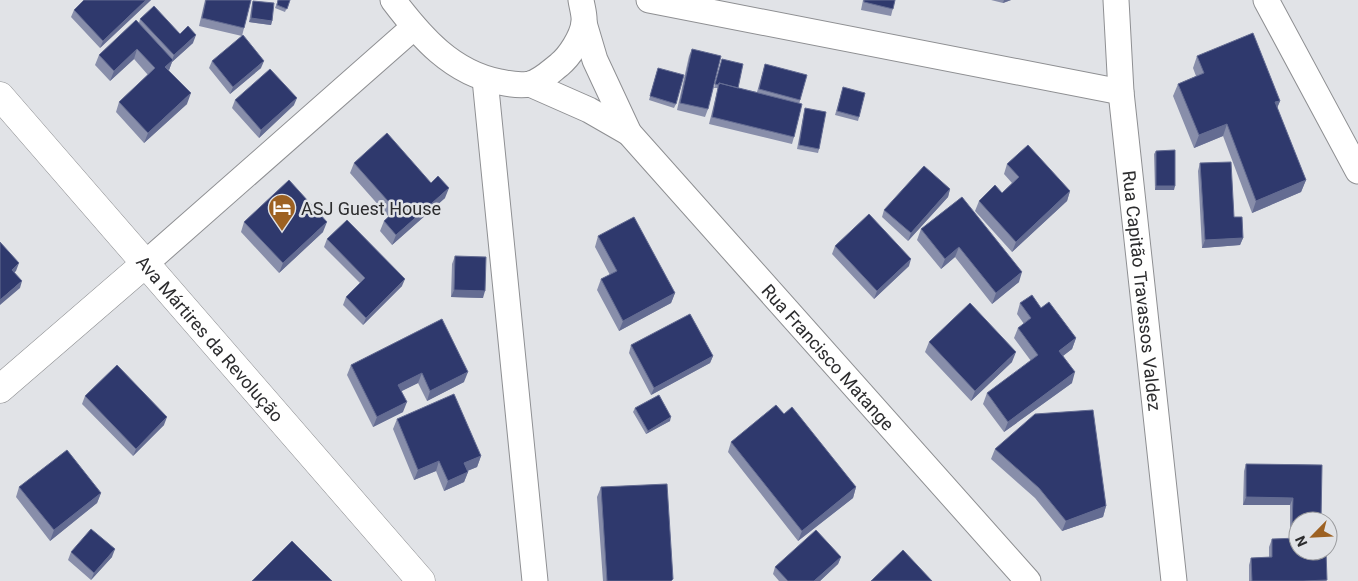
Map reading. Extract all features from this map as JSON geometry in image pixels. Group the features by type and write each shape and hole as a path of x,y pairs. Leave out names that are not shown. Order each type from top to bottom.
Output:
{"street":[{"path":"393,0 430,44 464,71 484,79 512,84 530,84 589,110 629,133"},
{"path":"649,0 1122,92"},
{"name":"Rua Capitão Travassos Valdez","path":"1116,0 1122,92 1174,581"},
{"path":"1266,0 1358,171"},
{"path":"530,84 541,79 564,61 577,42 582,11"},
{"path":"582,11 595,60 629,133"},
{"path":"0,389 414,27"},
{"path":"484,79 534,581"},
{"name":"Ava Mártires da Revolução","path":"0,96 421,581"},
{"name":"Rua Francisco Matange","path":"629,133 1028,581"}],"building":[{"path":"84,0 146,0 103,41 74,10"},
{"path":"206,0 251,0 244,28 202,18"},
{"path":"278,0 290,0 287,9 277,5"},
{"path":"864,0 895,0 893,9 864,2"},
{"path":"253,1 274,3 272,21 251,18"},
{"path":"154,6 180,34 188,26 196,35 174,55 140,19"},
{"path":"136,20 173,60 165,67 191,93 148,133 119,102 155,68 137,49 114,71 99,55"},
{"path":"1253,33 1280,101 1275,102 1306,180 1256,201 1227,124 1199,135 1178,84 1204,73 1197,56"},
{"path":"243,35 264,61 233,87 212,61"},
{"path":"692,49 721,56 708,109 680,103"},
{"path":"722,59 743,64 738,88 719,83 719,85 715,84"},
{"path":"765,64 807,75 800,100 759,89"},
{"path":"658,68 684,75 676,104 650,96"},
{"path":"270,69 297,98 261,130 235,100"},
{"path":"719,83 802,104 794,137 712,117"},
{"path":"843,87 865,93 859,117 837,111"},
{"path":"805,108 826,112 819,149 799,145"},
{"path":"387,133 431,183 438,176 449,188 396,235 384,221 396,210 354,163"},
{"path":"1028,145 1070,191 1016,242 979,201 995,185 1002,193 1019,177 1007,164"},
{"path":"1175,150 1175,186 1156,186 1156,151"},
{"path":"1231,162 1234,217 1242,217 1243,238 1205,240 1200,163"},
{"path":"924,166 950,189 911,233 884,210"},
{"name":"ASJ Guest House","path":"289,180 327,222 283,263 244,222"},
{"path":"962,197 1022,272 996,293 959,247 945,259 921,229"},
{"path":"869,214 911,259 877,291 835,246"},
{"path":"634,217 675,293 623,321 601,279 617,271 598,236"},
{"path":"347,220 405,279 366,318 346,297 365,278 327,239"},
{"path":"0,242 19,263 12,270 22,281 0,300"},
{"path":"455,256 486,257 485,291 454,290"},
{"path":"1032,295 1041,308 1049,302 1076,338 1059,351 1075,372 1008,422 987,393 1038,355 1018,328 1031,318 1020,303"},
{"path":"970,303 1016,352 975,391 929,342"},
{"path":"690,314 713,356 654,388 631,345"},
{"path":"442,319 468,372 430,391 422,373 398,385 407,402 377,417 351,365"},
{"path":"117,365 167,417 136,449 85,396"},
{"path":"454,394 481,456 464,463 468,472 448,481 439,461 418,470 397,419"},
{"path":"659,395 671,417 648,431 635,408"},
{"path":"776,405 784,414 792,407 856,487 802,531 731,442"},
{"path":"1093,410 1106,506 1066,521 1039,488 995,449 1035,414"},
{"path":"67,450 101,493 54,530 19,487"},
{"path":"1246,464 1322,465 1321,511 1293,511 1293,498 1246,497"},
{"path":"667,484 673,579 671,581 607,581 601,487"},
{"path":"91,529 115,549 94,573 71,552"},
{"path":"816,530 841,557 814,581 788,581 775,567"},
{"path":"1288,538 1288,561 1326,561 1327,580 1252,581 1251,558 1272,557 1272,539"},
{"path":"292,541 332,581 252,581"},
{"path":"903,550 932,581 871,581"}],"place":[{"name":"ASJ Guest House","path":"282,232"}]}
